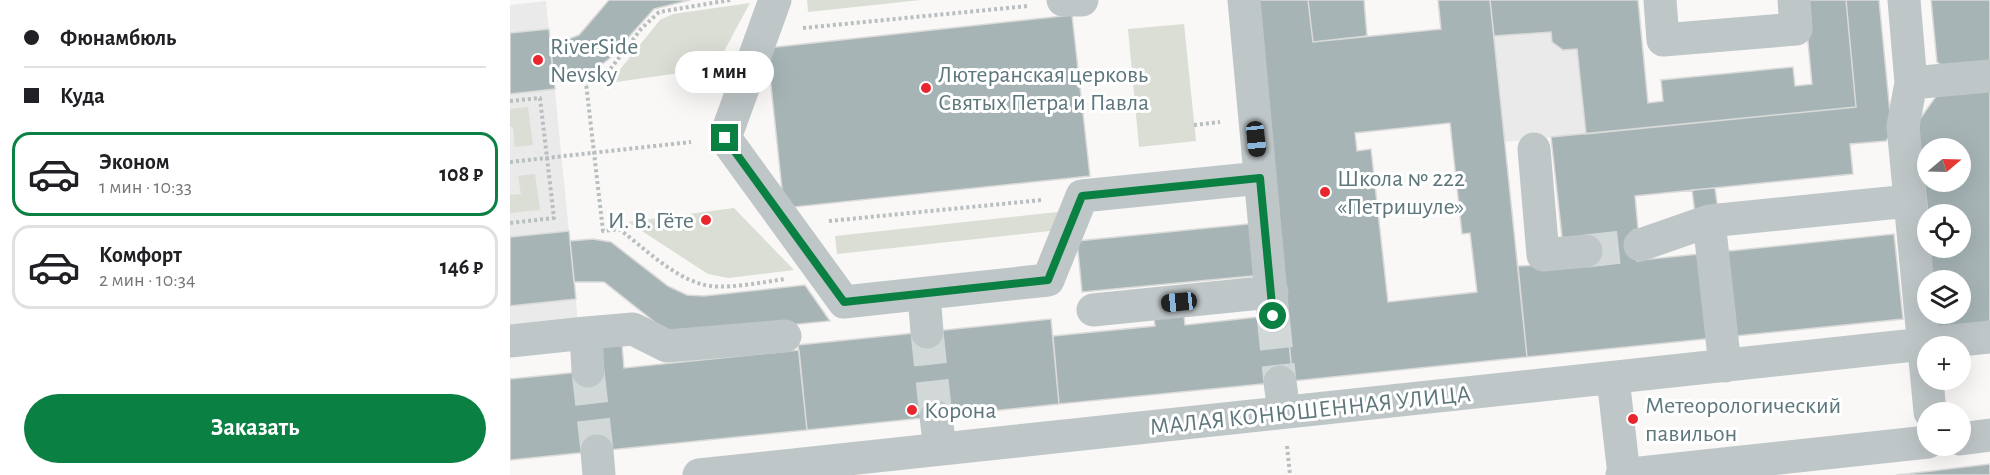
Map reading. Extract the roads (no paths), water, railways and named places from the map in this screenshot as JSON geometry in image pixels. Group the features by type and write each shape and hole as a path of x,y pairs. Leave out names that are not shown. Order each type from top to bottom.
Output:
{"street":[{"path":"775,0 725,138 844,302 1048,280 1082,196 1260,178"},
{"path":"1093,310 1272,304 1244,0"},
{"path":"1660,0 1663,40 1796,29 1794,0"},
{"path":"1904,0 1911,83 1903,126 1909,201 1914,345 1928,402"},
{"path":"1911,83 1990,76"},
{"path":"1534,149 1543,255 1586,251"},
{"path":"1640,245 1709,221 1909,201"},
{"path":"1709,221 1725,366"},
{"path":"924,294 927,332"},
{"path":"510,341 633,329 667,346 785,336"},
{"path":"586,333 588,371"},
{"name":"МАЛАЯ КОНЮШЕННАЯ УЛИЦА","path":"699,475 940,449 1282,397 1613,378 1990,337"},
{"path":"1613,378 1623,475 1917,444"},
{"path":"936,417 940,449"},
{"path":"1971,438 1990,435"}],"tunnel":[{"path":"1586,251 1640,245"},
{"path":"1273,316 1280,382"},
{"path":"927,332 936,417"},
{"path":"588,371 597,451"}],"place":[{"name":"RiverSide Nevsky","path":"538,60"},
{"name":"Лютеранская церковь Святых Петра и Павла","path":"926,88"},
{"name":"Школа № 222 «Петришуле»","path":"1325,192"},
{"name":"И. В. Гёте","path":"706,220"},
{"name":"Корона","path":"912,410"},
{"name":"Метеорологический павильон","path":"1633,419"}]}
